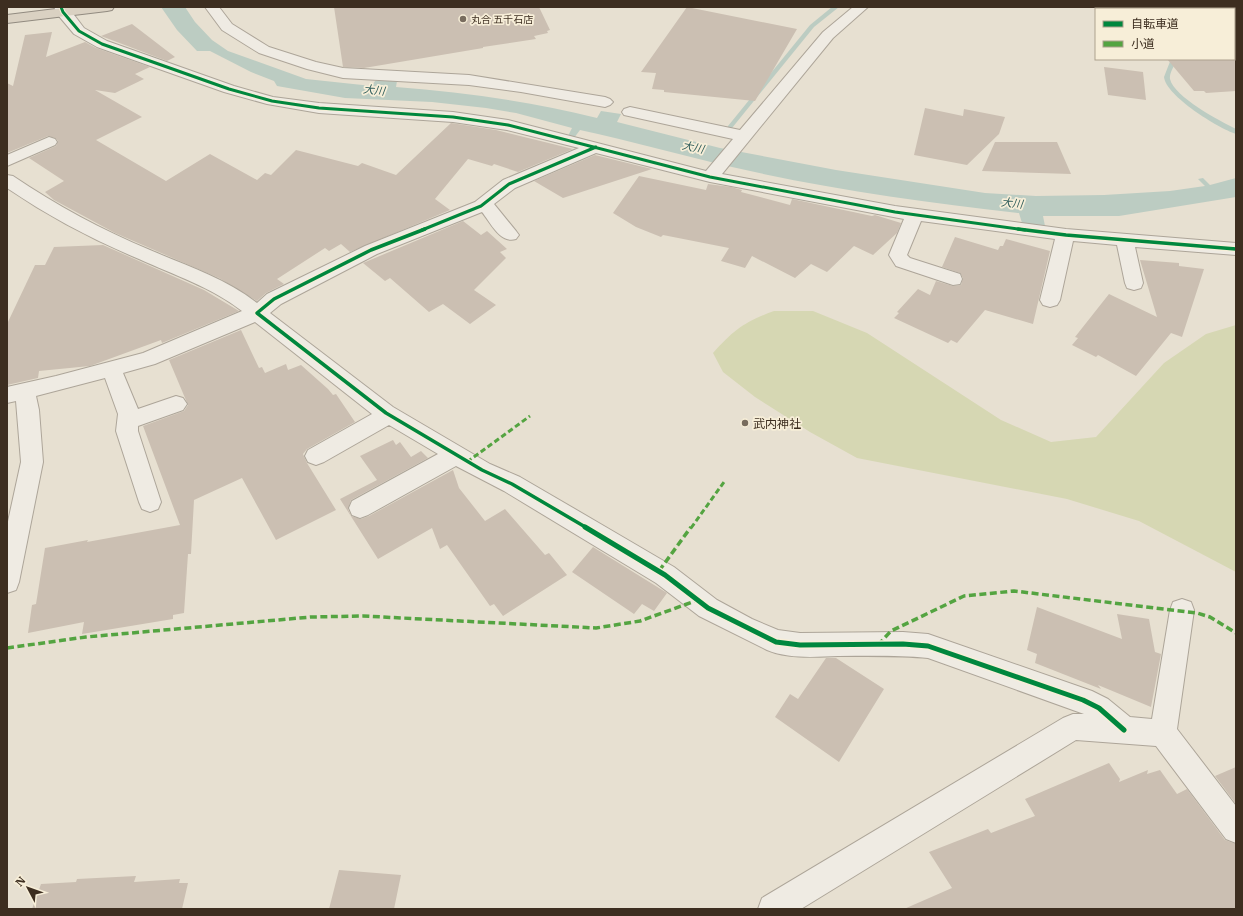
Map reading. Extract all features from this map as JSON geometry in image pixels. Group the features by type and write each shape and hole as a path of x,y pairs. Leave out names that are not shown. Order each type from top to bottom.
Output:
{"highway":[{"path":"7,10 30,7"},
{"path":"7,19 62,10 107,7"}],"street":[{"path":"212,7 227,27 264,50 312,66 343,73 439,77 469,80 522,87 605,102"},
{"path":"714,172 828,34 861,7"},
{"path":"62,10 79,31 102,44 229,89 272,101 319,108 453,117 508,126 596,147 915,215 1065,235 1236,249"},
{"path":"630,112 744,136"},
{"path":"7,162 49,142"},
{"path":"7,582 32,462 28,410 15,393 148,359 257,314 274,299 371,250 450,220 484,204 509,184 596,147"},
{"path":"7,180 60,214 120,244 205,279 232,293 257,314 388,414 482,470 512,484 596,533 665,575 708,608 776,642 800,645 903,644 928,646 1084,700 1099,708 1124,730"},
{"path":"484,204 510,235"},
{"path":"915,215 898,255 903,262 953,279"},
{"path":"1050,300 1065,235"},
{"path":"1125,240 1134,283"},
{"path":"111,369 129,418 127,431 150,502"},
{"path":"129,418 176,404"},
{"path":"316,456 388,414"},
{"path":"360,508 456,455"},
{"path":"1182,610 1163,733 1236,829"},
{"path":"773,909 1073,727 1163,733"}],"green space":[{"path":"774,311 813,311 867,333 1001,420 1051,442 1096,437 1164,363 1206,334 1236,325 1236,572 1139,521 1067,499 857,458 810,432 755,397 723,372 713,353 727,338 747,323"}],"water":[{"name":"大川","path":"161,7 185,7 195,22 212,40 228,51 306,79 372,86 375,81 397,81 396,87 498,98 597,118 601,111 621,114 617,122 720,148 836,170 985,193 1036,196 1104,195 1170,191 1205,186 1198,179 1203,178 1210,185 1236,178 1236,197 1119,216 1043,216 1045,226 1022,223 1019,213 911,199 803,182 732,167 580,130 574,138 568,136 572,128 516,113 432,102 345,98 277,86 274,81 251,72 210,51 197,51 177,30"}],"building":[{"path":"334,7 539,7 550,30 547,31 548,33 534,36 536,39 364,68 343,67"},
{"path":"687,7 797,29 755,101 664,92 664,90 652,89 656,73 641,72"},
{"path":"132,24 175,57 167,61 101,36"},
{"path":"52,32 46,57 85,42 96,48 150,67 135,74 144,79 115,93 95,90 142,117 96,140 166,181 210,154 257,180 265,173 271,175 296,150 358,166 362,163 396,175 451,123 496,130 573,149 518,172 494,164 492,166 468,159 435,199 450,210 350,252 341,244 329,251 325,248 277,279 284,284 266,293 257,301 219,278 115,233 54,200 45,192 64,181 29,158 56,146 58,141 55,138 48,136 7,153 7,83 13,86 25,35"},
{"path":"1236,59 1236,91 1206,93 1204,91 1194,91 1168,60"},
{"path":"1104,67 1143,72 1146,100 1108,95"},
{"path":"925,108 963,116 964,109 1005,117 999,134 967,165 914,155"},
{"path":"995,142 1057,142 1071,174 982,171"},
{"path":"595,155 652,169 563,198 534,181"},
{"path":"639,176 706,190 708,184 731,187 742,190 741,192 790,205 792,199 872,216 875,215 901,223 897,233 873,255 854,246 827,272 811,264 795,278 752,256 745,268 721,261 729,248 663,235 661,237 636,227 613,213"},
{"path":"463,221 481,235 487,231 507,249 500,252 506,258 474,290 496,305 470,324 443,304 429,312 390,278 385,281 363,263"},
{"path":"955,237 998,250 1000,246 1003,246 1006,239 1050,251 1033,324 985,310 957,343 951,340 948,343 894,318 899,313 897,312 918,289 930,295 936,281 953,286 961,285 963,278 960,273 942,267"},
{"path":"103,245 204,290 239,311 162,343 161,340 90,366 39,371 38,378 7,385 7,324 35,265 45,265 54,247"},
{"path":"1140,260 1179,263 1179,266 1204,269 1182,337 1171,333 1136,376 1098,355 1096,357 1072,345 1078,338 1075,337 1109,294 1157,317"},
{"path":"241,330 259,368 262,367 265,373 286,364 288,370 301,365 333,395 336,394 355,422 307,449 303,454 336,510 276,540 242,478 194,500 191,554 188,554 184,613 173,615 173,619 82,634 84,622 28,633 32,605 36,604 45,548 180,525 143,426 184,411 188,405 169,360"},
{"path":"393,440 396,445 400,442 411,457 421,451 428,458 351,500 348,509 351,516 361,519 369,516 453,470 459,488 485,521 505,509 545,555 549,553 567,575 503,616 494,604 490,606 447,545 440,549 432,528 378,559 340,499 377,480 360,456"},
{"path":"593,547 667,593 654,611 642,604 634,614 572,572"},
{"path":"1037,607 1122,639 1117,614 1149,619 1155,652 1161,654 1151,707 1098,685 1101,689 1035,663 1037,654 1027,650"},
{"path":"826,658 836,658 884,689 839,762 775,717 790,694 798,699"},
{"path":"1109,763 1120,779 1119,782 1148,770 1147,774 1160,770 1177,794 1187,789 1225,840 1236,844 1236,909 904,909 952,888 929,852 988,829 991,833 1035,816 1025,799"},
{"path":"1236,767 1236,804 1215,776"},
{"path":"339,870 401,875 394,909 329,909"},
{"path":"136,876 134,882 180,879 179,883 188,883 182,909 32,909 41,884 76,882 77,879"}],"waterway":[{"path":"730,127 812,26 836,7"},
{"path":"1174,60 1167,77 1170,86 1197,109 1236,132"}],"marked path":[{"path":"467,462 530,416"},
{"path":"659,571 724,482"},
{"path":"878,645 891,631 964,596 1014,591 1197,613 1210,617 1236,633"},
{"path":"7,648 86,637 311,617 363,616 596,628 640,621 698,600"}],"cycle path":[{"path":"61,7 63,12 79,31 102,44 229,89 272,101 319,108 453,117 508,125 710,177 895,212 1066,235 1236,249"},
{"path":"596,147 509,184 481,206 371,250 274,299 257,313 386,413 482,470 512,484 596,533 665,575 708,608 743,627 776,642 800,645 903,644 928,646 1083,700 1099,708 1124,730"}],"place":[{"name":"丸合 五千石店","path":"463,19"},
{"name":"武内神社","path":"745,423"}]}
